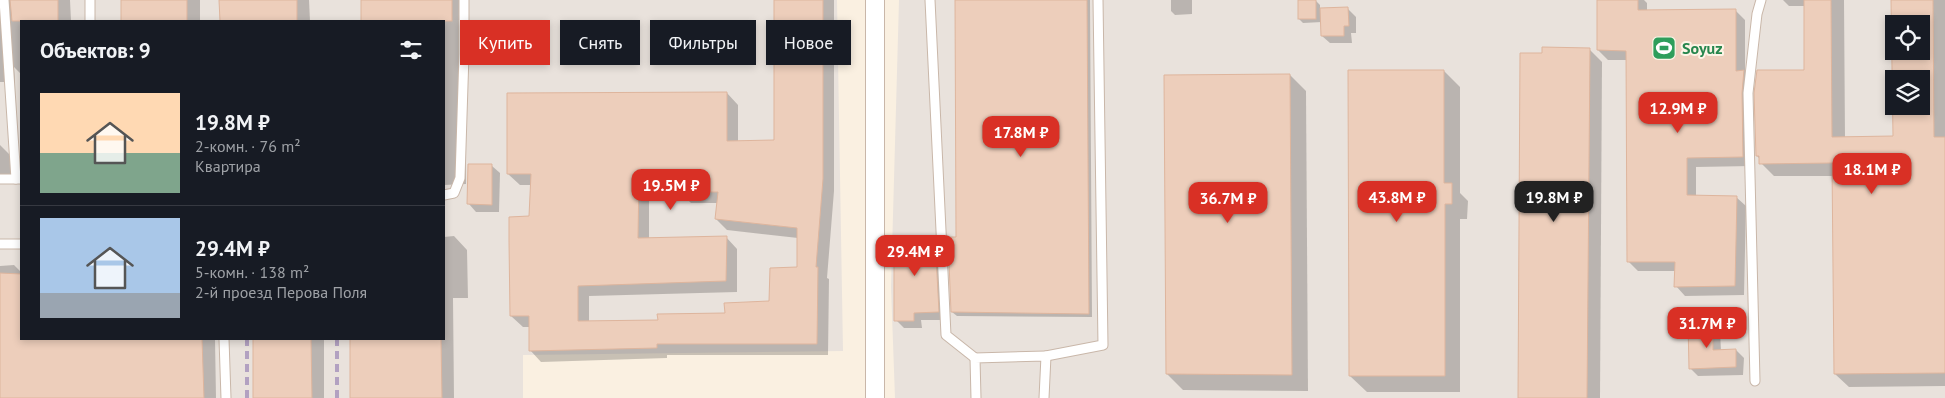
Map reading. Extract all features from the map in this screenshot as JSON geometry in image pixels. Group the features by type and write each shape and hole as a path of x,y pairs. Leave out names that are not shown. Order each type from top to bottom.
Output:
{"street":[{"path":"875,0 875,398"}],"lane":[{"path":"0,179 19,179 4,0"},
{"path":"90,0 90,20"},
{"path":"445,195 454,193 460,178 464,0"},
{"path":"930,0 946,335 975,358 1046,356 1103,345 1098,0"},
{"path":"1755,380 1748,93 1757,14 1761,0"},
{"path":"0,244 20,244"},
{"path":"224,340 226,398"},
{"path":"1044,398 1046,356"},
{"path":"975,358 976,398"}],"shaded area":[{"path":"0,0 837,0 837,20 766,20 766,65 838,65 843,351 523,355 523,398 0,398"},
{"path":"899,0 1945,0 1945,398 895,398 891,287"}],"building":[{"path":"10,0 58,0 58,20 12,21"},
{"path":"121,0 187,0 187,20 121,20"},
{"path":"219,0 297,0 297,20 220,20"},
{"path":"361,0 452,0 452,21 361,20"},
{"path":"774,0 823,0 823,20 774,20"},
{"path":"955,0 1087,0 1089,314 951,312 948,237 956,237"},
{"path":"1298,0 1316,0 1316,19 1298,19"},
{"path":"1597,0 1638,0 1638,10 1736,9 1736,71 1744,70 1742,93 1743,157 1687,158 1687,195 1737,196 1735,286 1674,287 1675,262 1627,262 1626,51 1597,50"},
{"path":"1804,0 1831,0 1832,137 1893,136 1893,115 1930,115 1930,70 1892,70 1892,60 1930,60 1930,15 1891,15 1891,0 1933,0 1934,137 1945,137 1945,373 1834,374 1832,163 1759,164 1759,156 1756,156 1754,93 1757,70 1804,70"},
{"path":"1348,7 1349,26 1344,26 1344,36 1321,36 1320,8"},
{"path":"1542,47 1590,48 1587,398 1518,398 1520,53 1542,53"},
{"path":"774,65 823,65 823,179 816,267 818,267 817,344 657,344 657,348 529,351 529,316 510,316 509,217 529,216 531,174 507,174 507,93 727,92 727,141 774,140","holes":["639,174 678,174 678,192 718,192 715,219 797,228 797,267 770,268 769,301 724,303 725,313 657,314 658,320 578,321 578,286 726,281 727,236 638,238"]},
{"path":"1348,70 1444,70 1444,183 1452,183 1452,204 1445,204 1445,376 1349,376"},
{"path":"1290,74 1292,375 1166,374 1164,75"},
{"path":"468,164 492,164 492,205 467,204"},
{"path":"894,237 935,237 939,312 914,313 914,321 894,321"},
{"path":"0,273 20,274 20,340 202,340 204,398 0,398"},
{"path":"1713,322 1713,350 1736,349 1736,367 1689,369 1688,323"},
{"path":"253,340 311,340 312,398 253,398"},
{"path":"350,340 441,340 442,398 350,398"}],"railway":[{"path":"247,340 247,398"},
{"path":"337,340 337,398"}],"place":[{"name":"Soyuz","path":"1664,48"}]}
